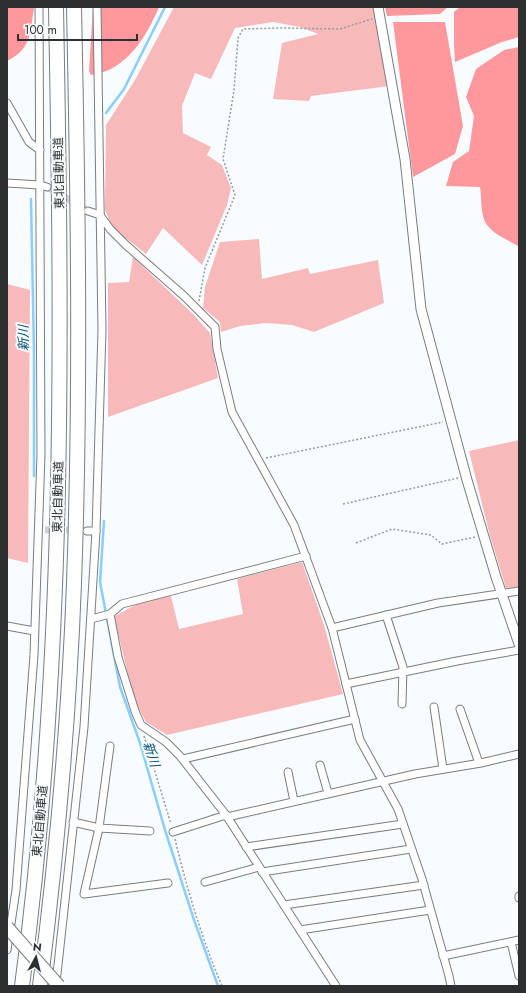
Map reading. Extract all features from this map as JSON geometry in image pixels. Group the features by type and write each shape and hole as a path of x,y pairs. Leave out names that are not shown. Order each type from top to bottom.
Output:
{"highway":[{"name":"東北自動車道","path":"22,986 43,782 56,577 59,492 60,325 56,7"},
{"name":"東北自動車道","path":"40,986 55,859 74,586 78,373 77,151 74,7"}],"main road":[{"path":"7,927 58,986"}],"street":[{"path":"7,950 16,890 24,796 41,529 43,186 40,150 39,7"},
{"path":"58,986 73,822 84,728 96,531 102,330 97,7"},
{"path":"378,7 405,159 421,309 466,477 519,644"},
{"path":"7,103 29,142 40,150"},
{"path":"7,183 43,186"},
{"path":"88,211 100,215 110,229 126,245 184,296 215,326 217,349 232,412 294,525 306,556 332,628 360,740 398,809 424,885 451,986"},
{"path":"87,531 96,531"},
{"path":"91,619 110,614 122,604 306,556"},
{"path":"332,628 438,603 519,591"},
{"path":"110,614 118,658 135,712 141,725 166,742 183,759 226,816 336,986"},
{"path":"386,615 403,667 402,704"},
{"path":"7,626 34,631"},
{"path":"346,684 457,660 519,650"},
{"path":"434,707 443,769"},
{"path":"460,708 479,763"},
{"path":"183,759 354,719"},
{"path":"110,746 99,828 84,894 168,883"},
{"path":"173,832 226,816 328,793 519,754"},
{"path":"320,765 328,793"},
{"path":"288,772 294,801"},
{"path":"73,822 99,828 150,831"},
{"path":"246,847 403,824"},
{"path":"205,882 261,869 411,849"},
{"path":"284,905 424,885"},
{"path":"300,930 430,910"},
{"path":"443,956 519,940"},
{"path":"511,942 519,976"}],"path":[{"path":"198,309 205,268 235,195 223,159 234,90 238,38 243,29 340,29 379,17"},
{"path":"258,460 451,420"},
{"path":"343,504 466,477"},
{"path":"356,543 392,529 431,535 442,544 484,535"},
{"path":"141,725 173,832 186,882 213,964 222,986"}],"shaded area":[{"path":"7,7 34,8 30,32 25,45 21,51 7,61"},
{"path":"93,7 159,7 141,40 125,59 115,67 91,75 89,71"},
{"path":"174,7 373,7 389,86 311,96 309,101 273,99 282,43 318,34 300,27 273,22 235,28 211,79 195,73 182,106 183,133 211,147 207,155 222,165 231,188 227,205 202,265 163,228 146,254 119,233 111,224 105,210 106,125 135,80"},
{"path":"385,7 448,7 440,14 387,16"},
{"path":"460,7 519,7 519,37 502,42 455,62 454,12"},
{"path":"393,22 445,22 463,126 455,154 413,177"},
{"path":"519,47 519,247 498,235 487,225 482,212 480,187 446,186 453,162 469,151 474,116 466,97 476,69 504,50"},
{"path":"259,239 262,279 308,268 310,274 378,260 384,303 314,332 292,325 266,323 240,326 221,332 220,322 203,308 205,287 220,242"},
{"path":"133,257 194,315 210,333 218,378 108,417 108,283 129,282"},
{"path":"7,284 30,290 28,563 7,558"},
{"path":"519,440 519,587 506,588 490,536 469,451"},
{"path":"302,562 324,625 343,694 167,735 146,722 134,699 114,617 145,599 171,596 179,629 243,614 237,579"}],"waterway":[{"name":"新川","path":"106,113 124,89 165,7"},
{"name":"新川","path":"31,199 34,351 34,476"},
{"name":"新川","path":"104,521 100,582 120,687 140,743 165,830 194,920 218,986"}],"tunnel":[{"path":"47,187 88,211"},
{"path":"45,530 78,530"}]}
